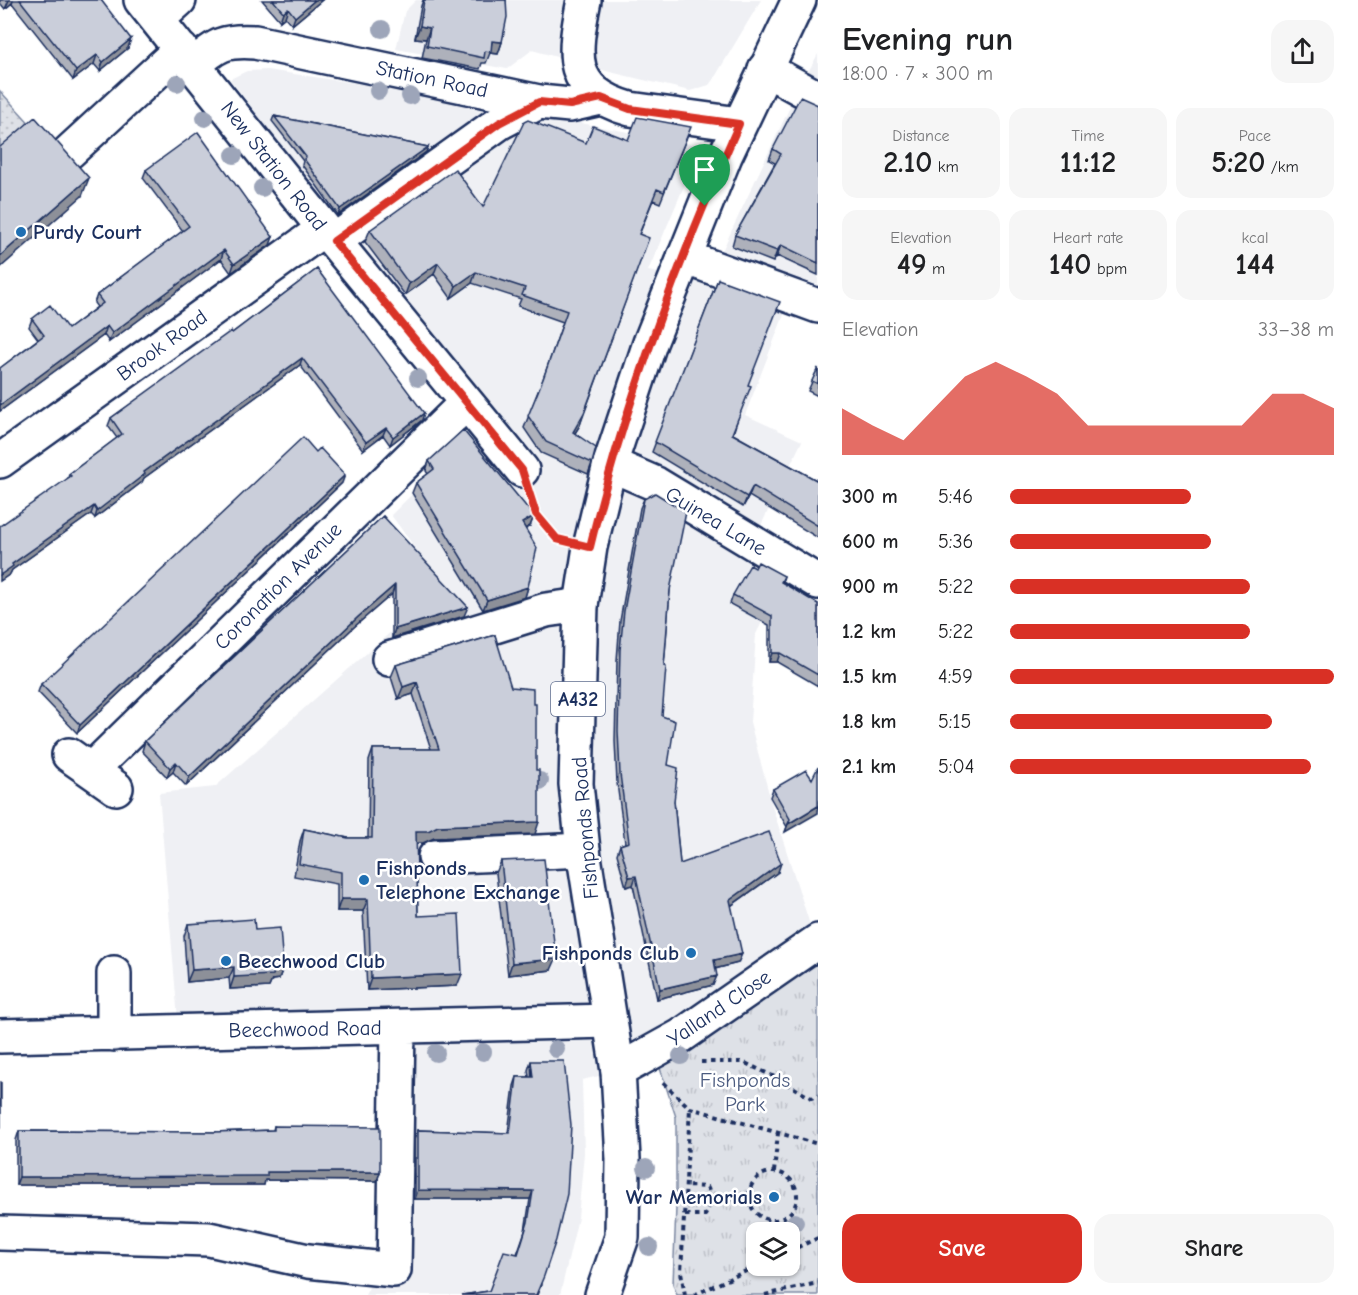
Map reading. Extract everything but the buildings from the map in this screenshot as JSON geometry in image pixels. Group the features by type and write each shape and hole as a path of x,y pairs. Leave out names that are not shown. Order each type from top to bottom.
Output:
{"street":[{"path":"584,0 577,47 582,76 596,94 630,109 739,124"},
{"name":"Fishponds Road","path":"602,1295 622,1237 623,1159 619,1085 583,850 576,784 581,605 590,547 610,464 650,343 739,124 799,0"},
{"name":"New Station Road","path":"159,6 188,57 329,235 522,470"},
{"name":"Station Road","path":"69,152 188,57 231,41 255,42 539,102"},
{"path":"765,69 818,98"},
{"path":"539,102 570,105 596,94"},
{"name":"Station Road","path":"329,235 499,123 539,102"},
{"name":"Brook Road","path":"0,461 329,235"},
{"path":"684,257 818,306"},
{"name":"Coronation Avenue","path":"92,771 466,403"},
{"name":"Guinea Lane","path":"610,464 656,484 818,582"},
{"path":"389,659 546,610 581,605"},
{"path":"435,857 583,850"},
{"name":"Yalland Close","path":"619,1085 688,1049 818,941"},
{"path":"114,973 114,1034"},
{"name":"Beechwood Road","path":"0,1036 610,1021"},
{"path":"0,1233 209,1239 308,1262 394,1270 398,1027"}],"path":[{"path":"522,470 536,514 557,539 590,547"},
{"path":"688,1049 742,1062 779,1079 811,1098 818,1096"},
{"path":"619,1085 664,1082 690,1108 818,1144"},
{"path":"685,1295 681,1272 690,1108"},
{"path":"774,1172 778,1133"},
{"path":"774,1172 782,1174 794,1184 797,1199 790,1214 775,1220 761,1217 751,1206 749,1198 753,1182 759,1176 774,1172"},
{"path":"684,1215 705,1215 709,1210 707,1187 686,1186"},
{"path":"709,1201 749,1198"},
{"path":"800,1246 818,1238"},
{"path":"694,1295 746,1271"},
{"path":"765,1295 818,1283"}],"shaded area":[{"path":"416,0 761,0 709,85 690,91 532,50 507,69 396,49 405,11"},
{"path":"818,54 818,285 722,251 797,92"},
{"path":"267,70 435,95 701,146 648,271 722,285 785,312 745,415 802,441 746,556 781,585 756,634 750,722 773,809 811,928 658,1062 582,1080 584,1153 578,1218 560,1295 365,1295 388,1252 392,1019 178,1020 159,793 215,787 443,586 391,515 491,416 230,79 247,71"}],"green space":[{"path":"0,91 34,128 0,159"},
{"name":"Fishponds Park","path":"818,950 818,1295 677,1295 673,1284 676,1117 658,1062"}],"place":[{"name":"Purdy Court","path":"21,232"},
{"name":"Fishponds Telephone Exchange","path":"364,880"},
{"name":"Fishponds Club","path":"691,953"},
{"name":"Beechwood Club","path":"226,961"},
{"name":"War Memorials","path":"774,1197"}],"route":[{"path":"601,98 630,109 739,124 705,206 650,343 610,464 590,547 557,539 536,514 522,470 334,241 499,123 539,102 570,105 601,98"}]}
